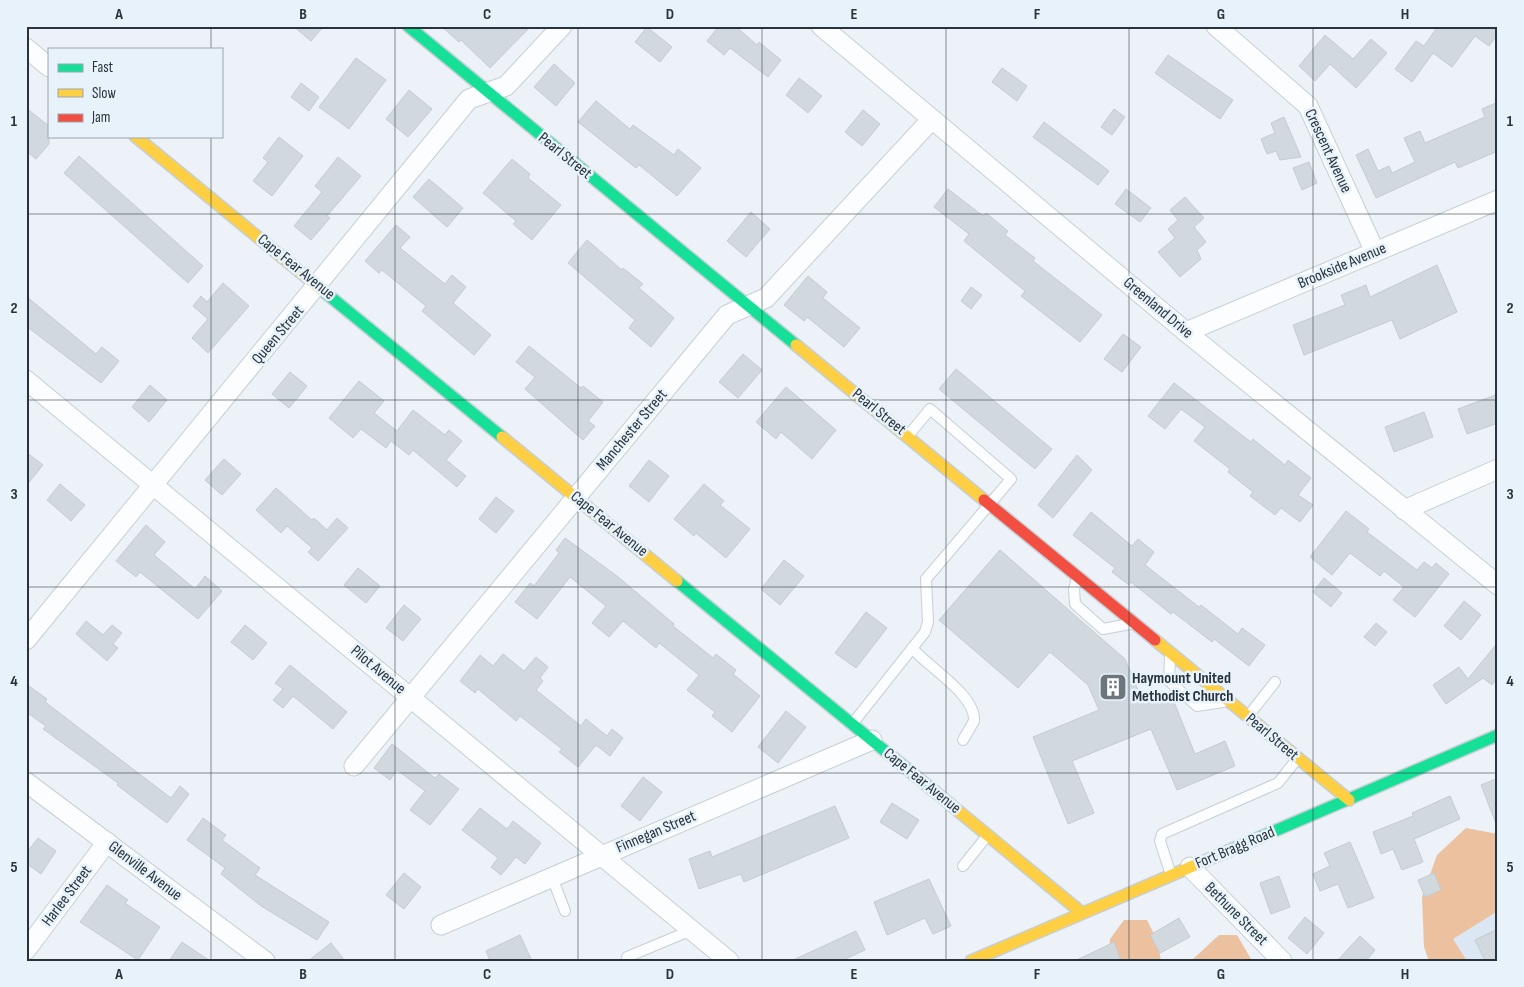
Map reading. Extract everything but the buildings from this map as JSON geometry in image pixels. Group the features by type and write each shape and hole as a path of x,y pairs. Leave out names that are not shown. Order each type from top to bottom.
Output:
{"street":[{"name":"Pearl Street","path":"408,26 1349,800"},
{"name":"Queen Street","path":"26,640 318,286 469,99 506,86 562,26"},
{"name":"Greenland Drive","path":"821,26 1186,332 1498,585"},
{"name":"Crescent Avenue","path":"1216,26 1308,106 1375,252"},
{"path":"26,48 48,65"},
{"name":"Manchester Street","path":"354,766 727,315 766,298 932,119"},
{"name":"Cape Fear Avenue","path":"137,138 577,497 1082,914"},
{"name":"Brookside Avenue","path":"1186,332 1498,200"},
{"name":"Pilot Avenue","path":"26,380 729,961"},
{"path":"1404,510 1498,469"},
{"name":"Fort Bragg Road","path":"971,961 1498,735"},
{"name":"Finnegan Street","path":"441,925 872,740"},
{"name":"Glenville Avenue","path":"26,782 264,961"},
{"name":"Harlee Street","path":"26,950 107,842"},
{"name":"Bethune Street","path":"1190,867 1282,961"}],"lane":[{"path":"852,724 924,632 928,622 926,579 1011,479 930,409 908,436"},
{"path":"1078,576 1074,589 1075,604 1103,629 1134,622"},
{"path":"912,648 924,662 970,701 974,721 963,740"},
{"path":"1171,653 1168,666 1169,681 1197,706 1229,701"},
{"path":"1248,717 1275,682"},
{"path":"1171,875 1160,840 1162,834 1278,783 1298,759"},
{"path":"963,866 987,835"},
{"path":"552,877 565,910"},
{"path":"626,958 692,930"}],"shaded area":[{"path":"1466,828 1498,834 1498,911 1453,939 1467,961 1429,961 1424,947 1422,897 1437,855"},
{"path":"1498,911 1498,961 1467,961 1453,939"},
{"path":"1124,920 1147,920 1157,940 1161,961 1108,961 1110,939"},
{"path":"1219,935 1237,935 1251,959 1250,961 1191,961"}],"traffic: fast":[{"path":"408,26 796,345"},
{"path":"322,290 502,437"},
{"path":"677,581 934,791"},
{"path":"1228,851 1498,735"}],"traffic: slow":[{"path":"137,138 322,290"},
{"path":"796,345 984,500"},
{"path":"502,437 677,581"},
{"path":"1155,640 1349,800"},
{"path":"934,791 1082,913"},
{"path":"971,961 1228,851"}],"traffic: jam":[{"path":"984,500 1155,640"}],"place":[{"name":"Haymount United Methodist Church","path":"1113,687"}]}
